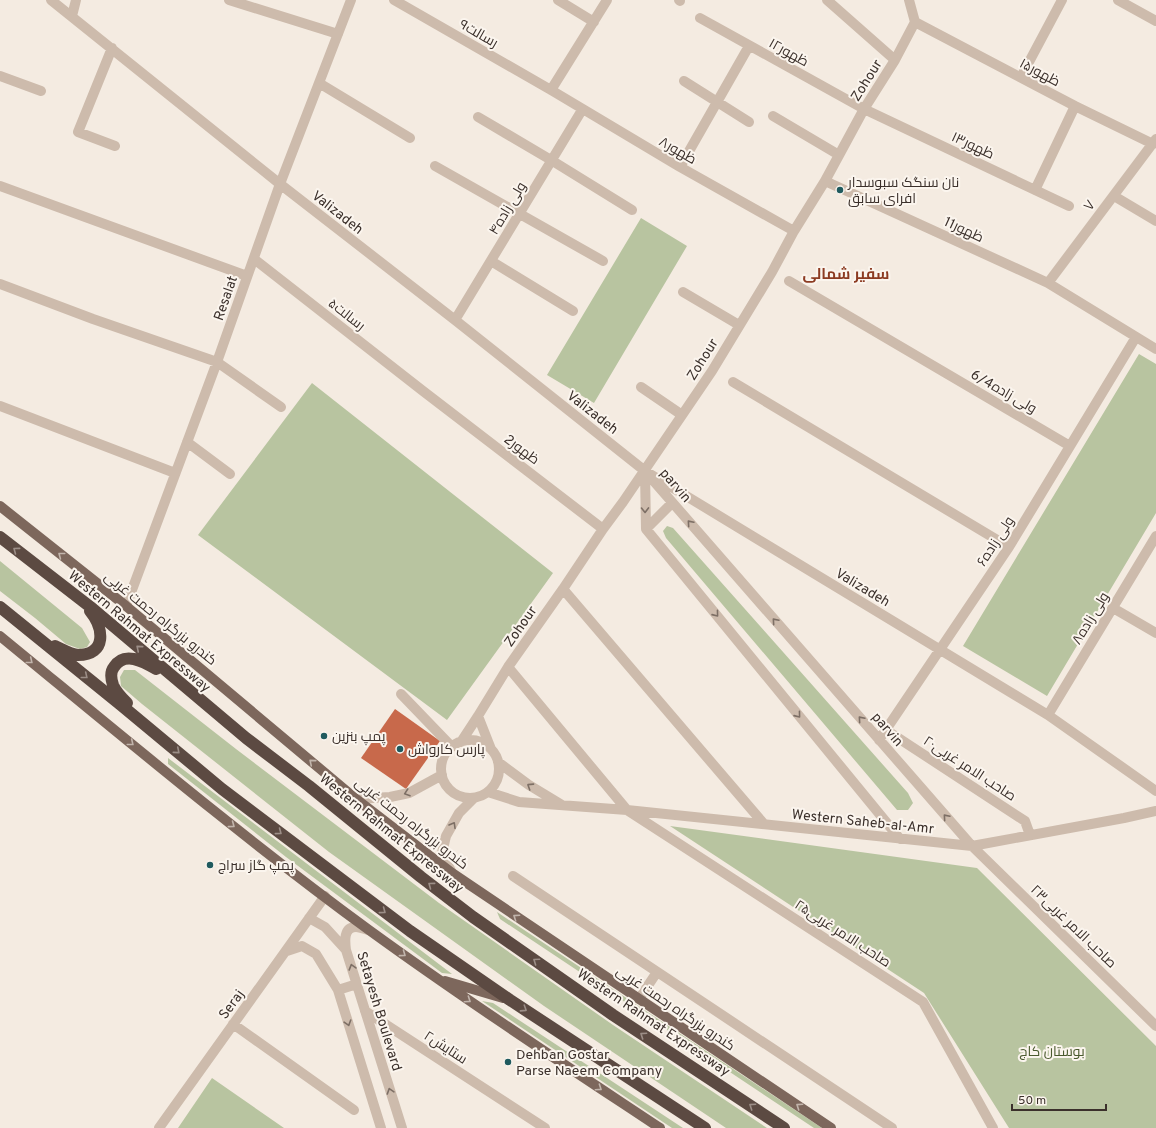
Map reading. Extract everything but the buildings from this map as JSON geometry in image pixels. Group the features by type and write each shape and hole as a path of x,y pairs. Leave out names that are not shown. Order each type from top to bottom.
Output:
{"highway":[{"name":"Western Rahmat Expressway","path":"0,538 93,609 246,738 309,786 421,877 473,917 613,1015 784,1128"},
{"path":"34,635 75,654 85,654 97,648 100,644 101,633 97,621 86,606 70,591"},
{"path":"0,607 222,789 410,931 510,1000 705,1128"},
{"path":"147,726 122,698 113,685 111,672 113,667 122,659 134,659 180,682"}],"main road":[{"name":"کندرو بزرگراه رحمت غربی","path":"0,506 126,606 356,799 452,873 831,1128"},
{"path":"0,636 220,816 368,930 436,978 660,1128"},
{"path":"436,978 510,1000"}],"street":[{"name":"Valizadeh","path":"51,0 280,184 645,470 1048,715 1156,791"},
{"path":"72,16 76,0"},
{"path":"229,0 338,34"},
{"name":"Resalat","path":"126,606 217,362 280,184 351,0"},
{"name":"رسالت۹","path":"394,0 550,90"},
{"path":"558,0 594,22"},
{"path":"550,90 607,0"},
{"path":"827,0 895,60"},
{"path":"908,0 915,22"},
{"path":"1021,77 1062,0"},
{"path":"1118,0 1156,21"},
{"name":"ظهور۱۲","path":"700,18 864,109"},
{"name":"Zohour","path":"461,742 508,667 645,470 712,370 772,272 794,231 825,181 864,109 895,60 915,22"},
{"name":"ظهور۱۵","path":"915,22 1075,106 1154,141"},
{"path":"680,167 749,46"},
{"path":"112,48 78,132 115,146"},
{"path":"0,76 41,91"},
{"path":"684,81 748,122"},
{"path":"319,83 410,138"},
{"name":"ظهور۸","path":"550,90 680,167 794,231"},
{"path":"1035,190 1075,106"},
{"name":"ظهور۱۳","path":"864,109 1069,206"},
{"name":"ولی زاده۴","path":"455,320 582,110"},
{"path":"773,116 839,155"},
{"path":"478,117 632,210"},
{"name":"۷","path":"1048,283 1154,141"},
{"path":"435,166 603,261"},
{"name":"11ظهور","path":"825,181 1048,283 1156,349"},
{"path":"0,186 247,276"},
{"path":"1114,196 1156,221"},
{"name":"رسالت۵","path":"254,259 423,391"},
{"path":"491,261 574,311"},
{"name":"6/4ولی زاده","path":"789,281 1070,446"},
{"path":"0,284 93,319 217,362 281,407"},
{"path":"683,292 739,325"},
{"name":"ولی زاده۶","path":"879,740 1009,547 1136,337"},
{"path":"733,382 1009,547"},
{"path":"641,387 682,415"},
{"name":"2ظهور","path":"423,391 603,529"},
{"path":"0,406 175,473"},
{"path":"187,442 230,474"},
{"name":"parvin","path":"645,470 672,503 972,846"},
{"name":"parvin","path":"645,470 646,529"},
{"path":"672,503 646,529 900,839"},
{"name":"ولی زاده۸","path":"1048,715 1156,536"},
{"path":"563,589 764,824"},
{"path":"1112,608 1156,633"},
{"path":"508,667 627,810"},
{"path":"401,694 452,747"},
{"path":"478,716 491,749 498,762 499,771 497,779 488,792 481,796 474,798 463,797 453,793 446,785 442,775 441,765 445,755 452,747 461,742 472,740 482,743 491,749"},
{"name":"صاحب الامر غربی۲۰","path":"886,730 1025,821 1030,835"},
{"path":"498,762 529,785 564,806"},
{"path":"356,799 390,798 410,793 442,775"},
{"name":"Western Saheb-al-Amr","path":"488,792 519,802 627,810 972,846 1156,811"},
{"path":"452,873 442,853 446,836 459,814 474,798"},
{"name":"صاحب الامر غربی۲۵","path":"627,810 923,1002 993,1128"},
{"name":"صاحب الامر غربی۲۳","path":"972,846 1156,1026"},
{"path":"513,876 892,1128"},
{"name":"Seraj","path":"159,1128 325,896"},
{"name":"Setayesh Boulevard","path":"309,918 325,927 346,950 402,1128"},
{"path":"346,950 345,939 347,931 352,927 368,930"},
{"path":"287,951 302,946 316,954 338,990 381,1128"},
{"path":"639,1000 657,972"},
{"path":"338,990 357,984"},
{"name":"ستایش۲","path":"365,1011 545,1128"},
{"path":"233,1024 354,1110"}],"green space":[{"path":"641,218 687,246 594,403 547,375"},
{"path":"1139,354 1156,364 1156,513 1047,696 963,646"},
{"path":"312,383 553,573 447,720 198,535"},
{"path":"667,526 673,528 908,793 913,803 908,810 897,810 666,538 663,531"},
{"path":"0,561 82,628 90,642 87,647 80,649 66,644 0,591"},
{"path":"124,670 135,670 236,749 439,903 613,1025 767,1128 726,1128 544,1006 329,852 142,704 121,686 120,677"},
{"path":"168,758 452,974 442,973 286,857 168,764"},
{"name":"بوستان کاج","path":"670,826 977,868 1156,1046 1156,1128 1009,1128 924,993"},
{"path":"497,912 822,1128 814,1128 500,919"},
{"path":"482,1001 493,1003 683,1128 672,1128"},
{"path":"212,1078 284,1128 178,1128"}],"place":[{"name":"نان سنگک سبوسدار افرای سابق","path":"840,190"},
{"name":"پمپ بنزین","path":"324,736"},
{"name":"پارس کارواش","path":"400,749"},
{"name":"پمپ گاز سراج","path":"210,865"},
{"name":"Dehban Gostar Parse Naeem Company","path":"508,1062"}],"district":[{"name":"سفیر شمالی","path":"846,274"}]}
